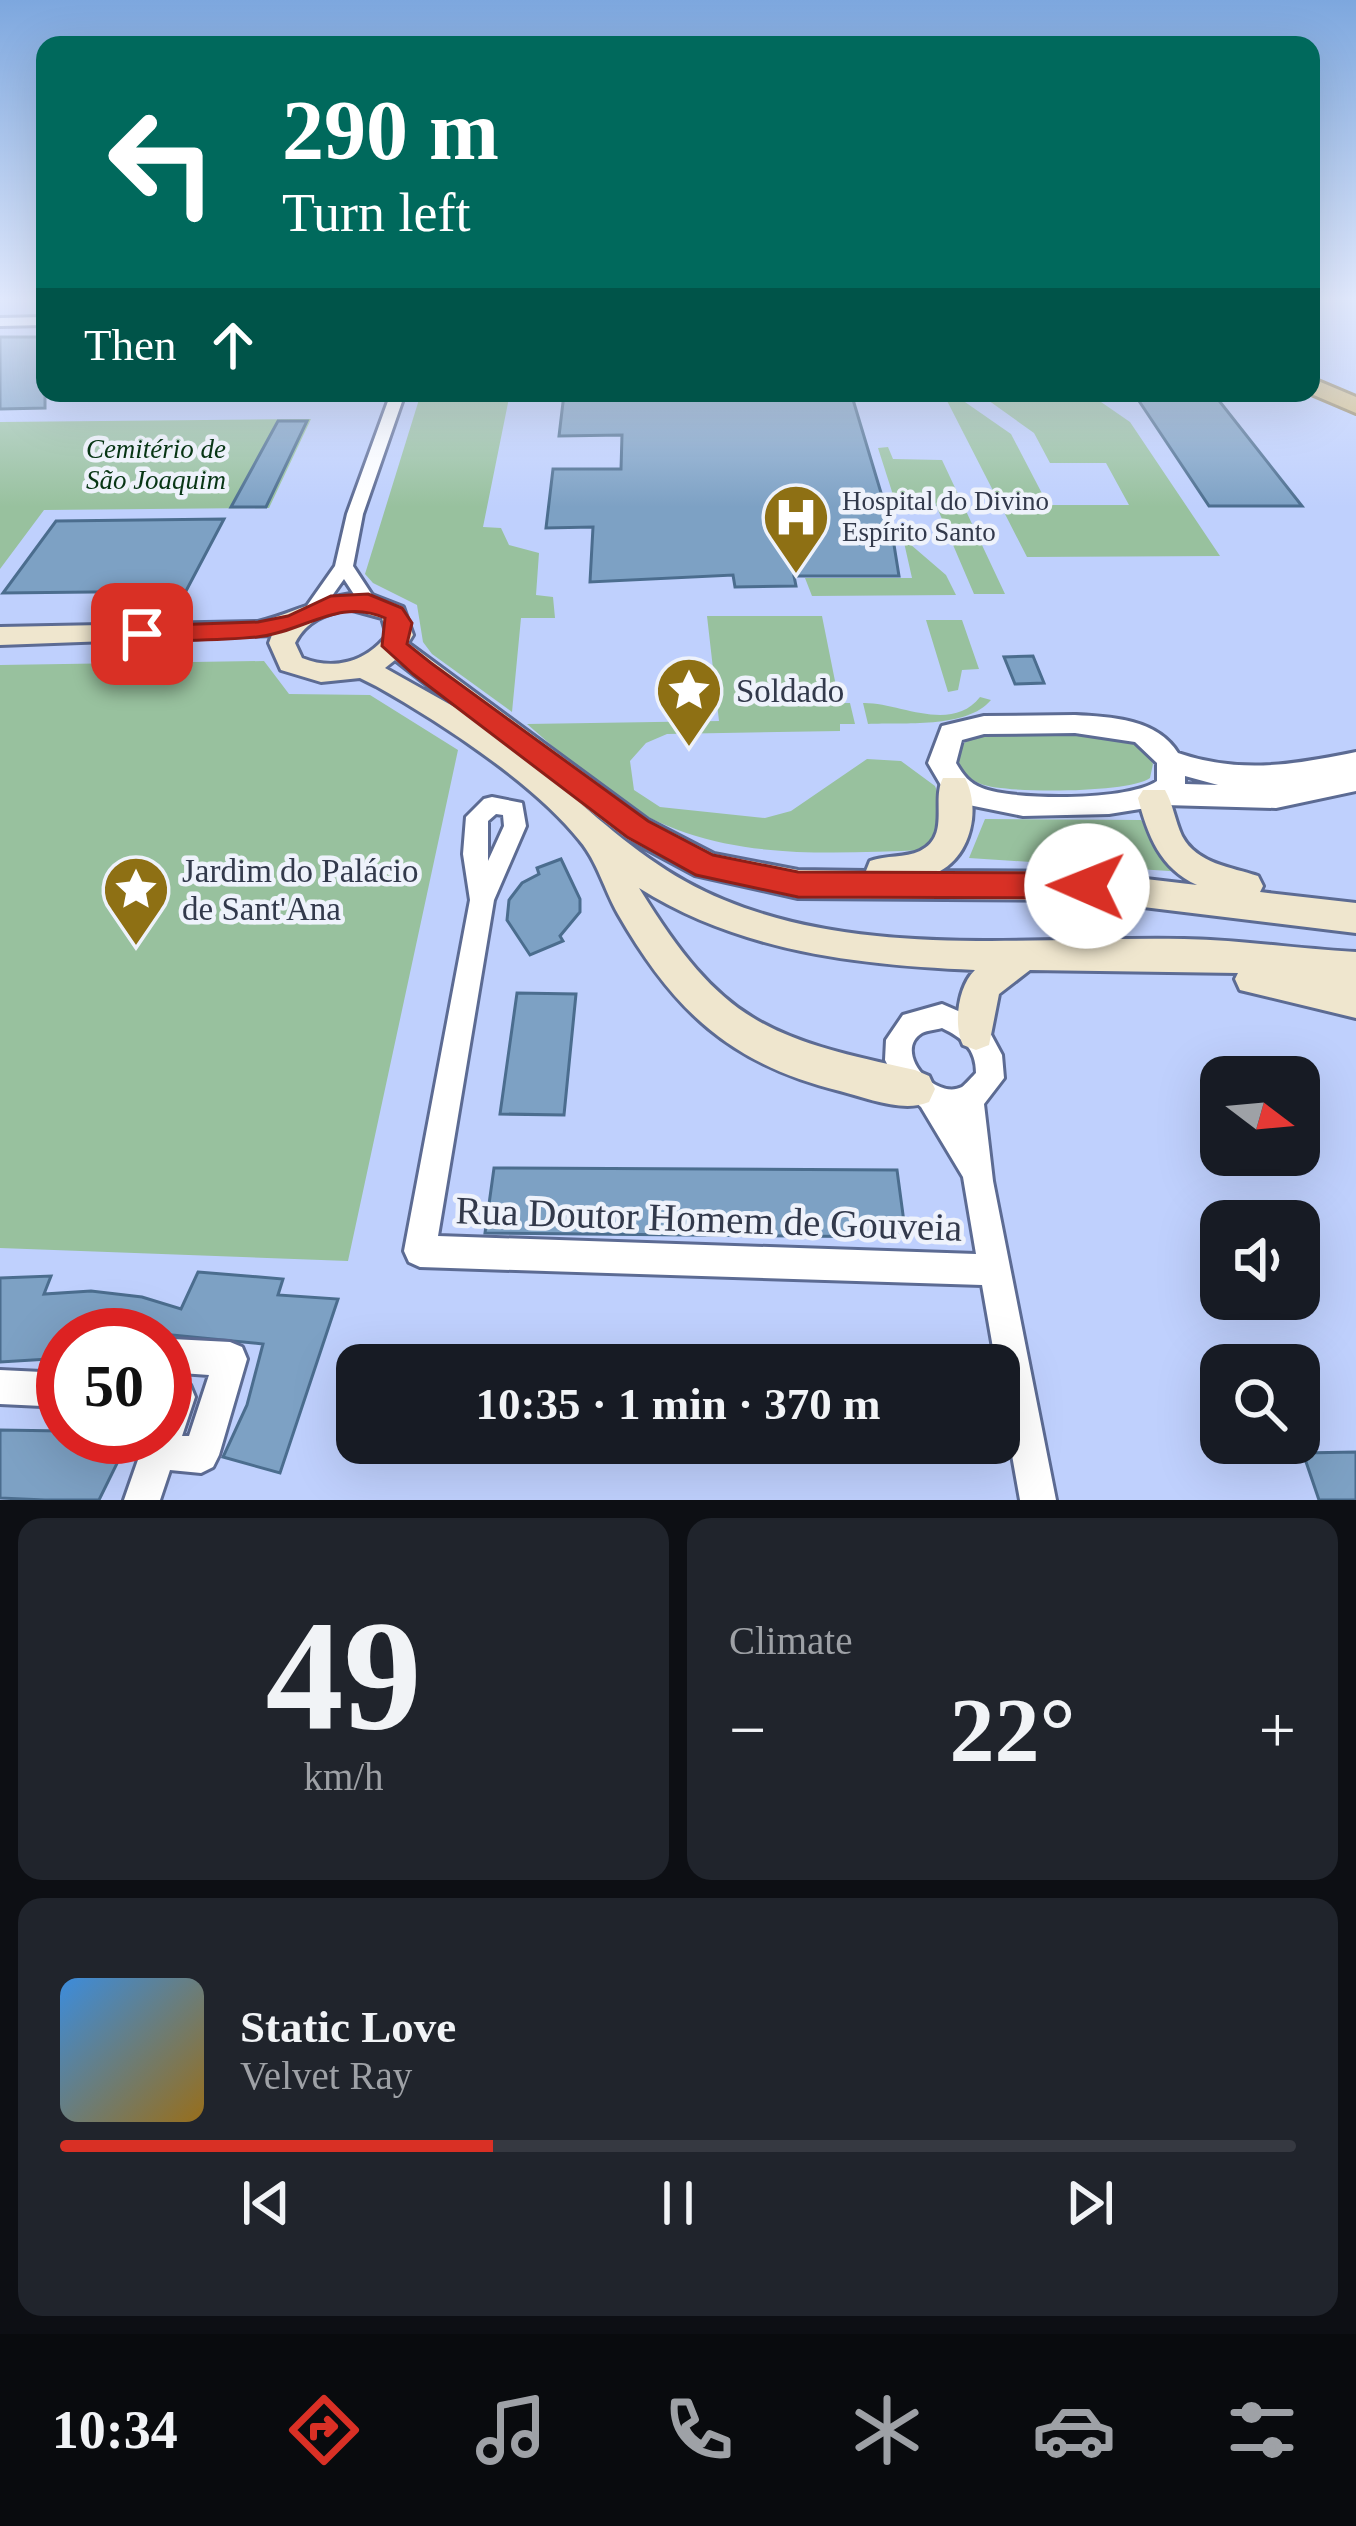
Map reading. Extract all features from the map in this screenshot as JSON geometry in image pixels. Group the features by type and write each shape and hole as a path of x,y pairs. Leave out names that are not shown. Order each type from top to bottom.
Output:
{"highway":[{"path":"1320,379 1356,396"},
{"path":"1320,389 1356,406"}],"main road":[{"path":"0,636 258,629 303,616 368,601 383,605 400,623 394,646 362,668 322,674 291,664 284,653 282,643 303,616"},
{"path":"394,646 637,829 707,866 798,884 1087,886 1356,915"},
{"path":"0,653 232,649 284,653"},
{"path":"362,668 412,690 536,782 595,837 658,883 694,901 800,937 909,950 1191,955 1356,968"},
{"path":"707,866 868,870 932,862 950,848 956,836 954,786"},
{"path":"1159,796 1171,851 1193,870 1356,915"},
{"path":"595,837 616,881 678,972 722,1019 748,1039 780,1053 924,1094"},
{"path":"976,1033 982,986 1025,954"},
{"path":"1106,954 1356,1001"}],"street":[{"path":"303,616 344,566 355,514 395,402"},
{"path":"344,566 368,601"},
{"path":"1356,762 1264,780 1216,778 1169,760 1146,736 1124,728 984,724 951,734 942,763 954,786 975,797 1020,805 1159,796 1276,797 1356,781"},
{"path":"1159,796 1173,773 1169,760"},
{"name":"Rua Doutor Homem de Gouveia","path":"482,900 420,1251 994,1270"},
{"path":"924,1094 951,1103 970,1100 990,1078 986,1047 976,1033 942,1016 923,1018 908,1026 898,1040 897,1057 978,1181"},
{"path":"970,1100 978,1181 1038,1500"},
{"path":"192,1358 230,1359 201,1455 192,1452"},
{"path":"0,1387 36,1389"},
{"path":"142,1500 155,1464"}],"green space":[{"path":"418,402 508,402 483,527 501,528 509,545 539,553 536,595 553,597 555,618 521,618 512,712 432,654 423,642 417,605 373,583 365,574"},
{"path":"948,402 965,402 1011,434 1048,505 1129,505 1106,463 1050,463 1034,433 991,402 1101,402 1130,422 1220,556 1027,557"},
{"name":"Cemitério de São Joaquim","path":"311,419 269,508 44,510 0,569 0,422"},
{"path":"888,447 893,459 942,460 1005,594 974,594 933,498 894,498 878,448"},
{"path":"903,538 946,575 956,595 812,596 805,578 912,578"},
{"path":"707,616 822,616 836,686 820,687 823,703 850,703 855,724 840,724 840,731 667,734 646,743 630,761 634,790 660,807 765,818 791,811 867,759 901,761 935,786 949,822 924,850 762,849 685,832 612,795 527,724 719,721"},
{"path":"926,620 962,620 979,669 962,670 958,690 948,692"},
{"name":"Jardim do Palácio de Sant'Ana","path":"264,661 289,694 370,695 458,750 348,1261 0,1248 0,665"},
{"path":"980,697 991,700 966,716 916,723 868,724 863,703 939,715 968,708"},
{"path":"1105,734 1144,751 1153,764 1150,778 1095,789 995,787 969,777 957,757 962,744 977,736"},
{"path":"985,819 1141,820 1167,861 1184,872 969,858"}],"building":[{"path":"0,367 36,367 36,402 45,402 45,408 0,409"},
{"path":"563,402 854,402 891,526 899,576 794,576 796,586 735,587 733,575 590,582 593,527 546,528 553,469 621,469 622,435 559,436"},
{"path":"1140,402 1220,402 1302,506 1209,506"},
{"path":"278,421 307,421 266,507 231,507"},
{"path":"224,519 186,591 3,593 56,521"},
{"path":"1033,656 1044,683 1015,684 1004,657"},
{"path":"561,859 580,899 580,912 560,936 563,941 530,955 507,920 509,900 522,883 539,874 537,868"},
{"path":"517,993 576,994 564,1115 500,1114"},
{"path":"494,1168 897,1170 906,1237 485,1233"},
{"path":"198,1272 283,1279 278,1295 338,1299 280,1473 223,1457 247,1405 263,1344 192,1337 192,1308 181,1308"},
{"path":"51,1276 44,1294 91,1291 142,1297 178,1308 36,1308 36,1360 0,1362 0,1278"},
{"path":"0,1430 36,1431 36,1464 117,1464 99,1500 0,1498"},
{"path":"1356,1452 1356,1500 1319,1500 1307,1464 1320,1464 1320,1453"}],"place":[{"name":"Hospital do Divino Espírito Santo","path":"796,576"},
{"name":"Soldado","path":"689,749"},
{"name":"Jardim do Palácio de Sant'Ana","path":"136,948"}],"route":[{"path":"142,634 258,629 294,622 331,604 368,601 383,605 400,623 394,646 637,829 707,866 798,884 1087,886"}]}
